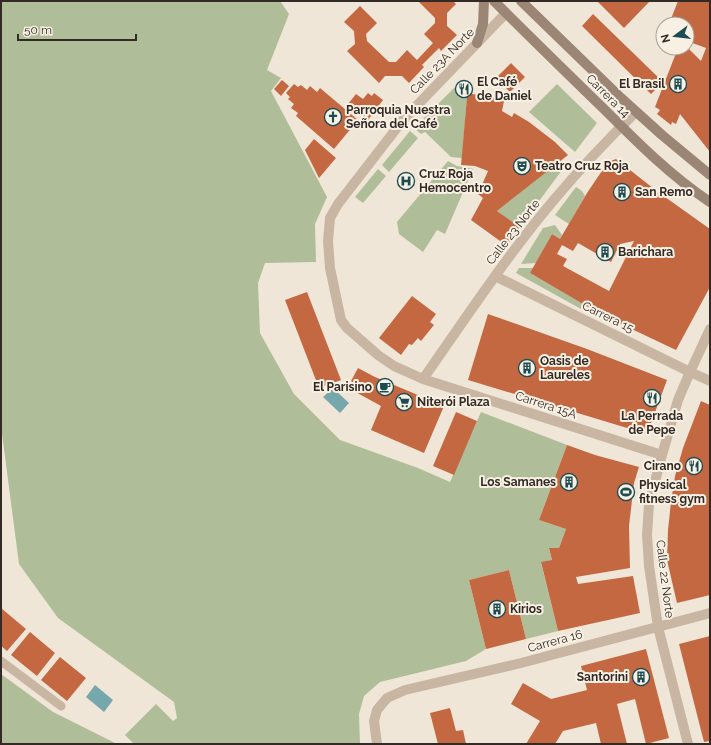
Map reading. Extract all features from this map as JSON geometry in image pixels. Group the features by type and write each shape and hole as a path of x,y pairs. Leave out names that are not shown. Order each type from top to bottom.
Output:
{"main road":[{"path":"477,44 483,24 484,1"},
{"name":"Carrera 14","path":"494,1 621,127 665,168 694,192 710,202"},
{"name":"Carrera 14","path":"521,1 636,112 710,175"}],"street":[{"name":"Calle 23A Norte","path":"341,320 330,268 328,241 330,218 338,204 403,120 506,13"},
{"name":"Calle 23 Norte","path":"423,379 495,276 553,201 636,112"},
{"name":"Carrera 15","path":"495,276 710,381"},
{"name":"Carrera 15A","path":"341,320 347,328 366,346 394,366 423,379 662,455"},
{"name":"Calle 22 Norte","path":"688,744 658,627 649,566 647,536 649,504 678,400 710,329"},
{"name":"Carrera 16","path":"377,744 374,721 377,710 387,698 405,690 521,663 710,613"}],"lane":[{"path":"1,661 61,706"}],"green space":[{"path":"1,1 280,1 289,14 267,70 281,78 271,91 327,197 315,224 316,262 265,263 258,283 260,333 294,394 340,440 418,468 450,482 481,412 567,445 539,520 566,529 559,548 549,549 552,560 541,563 558,631 526,639 509,570 469,580 486,649 466,661 380,682 364,696 359,714 360,744 134,744 125,735 156,704 173,721 177,718 174,702 58,618 19,564 1,426"},
{"path":"557,84 597,123 575,152 529,112"},
{"path":"457,85 467,97 462,158 451,157 425,132 421,134 414,128"},
{"path":"410,131 418,138 389,172 382,165"},
{"path":"448,161 457,166 473,169 445,234 437,230 423,252 399,234 397,222"},
{"path":"559,161 565,166 520,227 497,211"},
{"path":"378,169 386,176 363,203 355,197"},
{"path":"576,187 582,191 585,196 569,224 555,215"},
{"path":"555,225 562,235 560,239 552,234 536,263 521,264 543,228"},
{"path":"519,268 533,268 530,273 583,304 581,309 516,273"},
{"path":"1,674 53,712 117,744 1,744"}],"water":[{"path":"333,388 349,403 340,413 323,397"},
{"path":"95,685 113,700 104,712 86,697"}],"building":[{"path":"418,1 453,1 456,4 447,13 447,26 457,35 441,51 439,48 422,65 424,67 409,83 402,76 385,76 379,83 347,51 355,44 354,31 344,22 360,6 377,23 366,34 367,41 389,62 396,62 407,50 417,60 433,43 424,34 435,23 435,18"},
{"path":"597,1 650,1 624,28"},
{"path":"678,1 710,1 710,152 680,114 676,124 672,122 671,125 657,114 660,110 655,107 675,56 695,55 701,61 706,48 695,44 695,16 672,16"},
{"path":"593,14 663,82 651,94 582,26"},
{"path":"511,63 525,77 510,92 496,78"},
{"path":"282,80 289,86 281,96 274,89"},
{"path":"461,80 472,94 492,97 504,101 502,111 512,117 514,113 529,122 555,142 568,155 497,211 520,227 507,246 471,220 483,198 478,194 488,171 475,166 461,165 467,97 457,85"},
{"path":"294,84 298,87 301,85 307,90 310,86 317,92 320,88 358,120 334,149 296,116 298,113 291,108 294,104 288,99 290,97 286,93"},
{"path":"368,93 372,96 374,93 383,100 368,120 348,104 356,94 363,99"},
{"path":"314,139 336,158 319,178 305,150"},
{"path":"616,159 658,192 710,229 710,287 676,350 600,314 530,273 552,234 560,239 587,193 608,162","holes":["634,241 609,291 563,266 567,259 557,254 562,245 573,251 578,243 611,262 620,244"]},
{"path":"307,292 341,380 319,388 285,300"},
{"path":"412,296 436,314 430,322 434,325 421,341 418,338 412,345 409,344 401,355 379,338"},
{"path":"488,314 587,349 667,380 647,434 468,380"},
{"path":"358,368 375,377 444,406 424,453 371,430 381,406 352,390 356,385 351,381"},
{"path":"701,401 710,405 710,595 677,603 667,560 671,502 675,476 683,448"},
{"path":"456,412 477,421 454,475 433,466"},
{"path":"567,445 595,455 639,467 634,483 629,526 630,568 576,577 578,584 633,576 640,613 558,631 541,562 552,560 549,548 559,548 566,529 539,520"},
{"name":"Kirios","path":"509,570 526,639 486,649 469,580"},
{"path":"1,608 26,629 7,651 1,646"},
{"path":"30,632 55,653 37,676 11,655"},
{"path":"710,636 710,741 704,742 679,644"},
{"path":"646,649 669,738 646,744 635,699 617,704 627,744 601,744 596,723 563,731 555,744 526,744 540,721 511,704 523,683 551,699 587,690 581,666"},
{"path":"60,657 86,678 67,701 41,680"},
{"path":"450,708 456,731 463,730 466,744 438,744 430,713"}],"place":[{"name":"El Brasil","path":"678,84"},
{"name":"El Café de Daniel","path":"464,89"},
{"name":"Parroquia Nuestra Señora del Café","path":"333,117"},
{"name":"Teatro Cruz Roja","path":"522,166"},
{"name":"Cruz Roja Hemocentro","path":"406,181"},
{"name":"San Remo","path":"622,192"},
{"name":"Barichara","path":"605,252"},
{"name":"Oasis de Laureles","path":"527,368"},
{"name":"El Parisino","path":"385,387"},
{"name":"La Perrada de Pepe","path":"652,398"},
{"name":"Niterói Plaza","path":"404,402"},
{"name":"Cirano","path":"694,466"},
{"name":"Los Samanes","path":"569,482"},
{"name":"Physical fitness gym","path":"626,492"},
{"name":"Kirios","path":"497,609"},
{"name":"Santorini","path":"641,677"}]}
